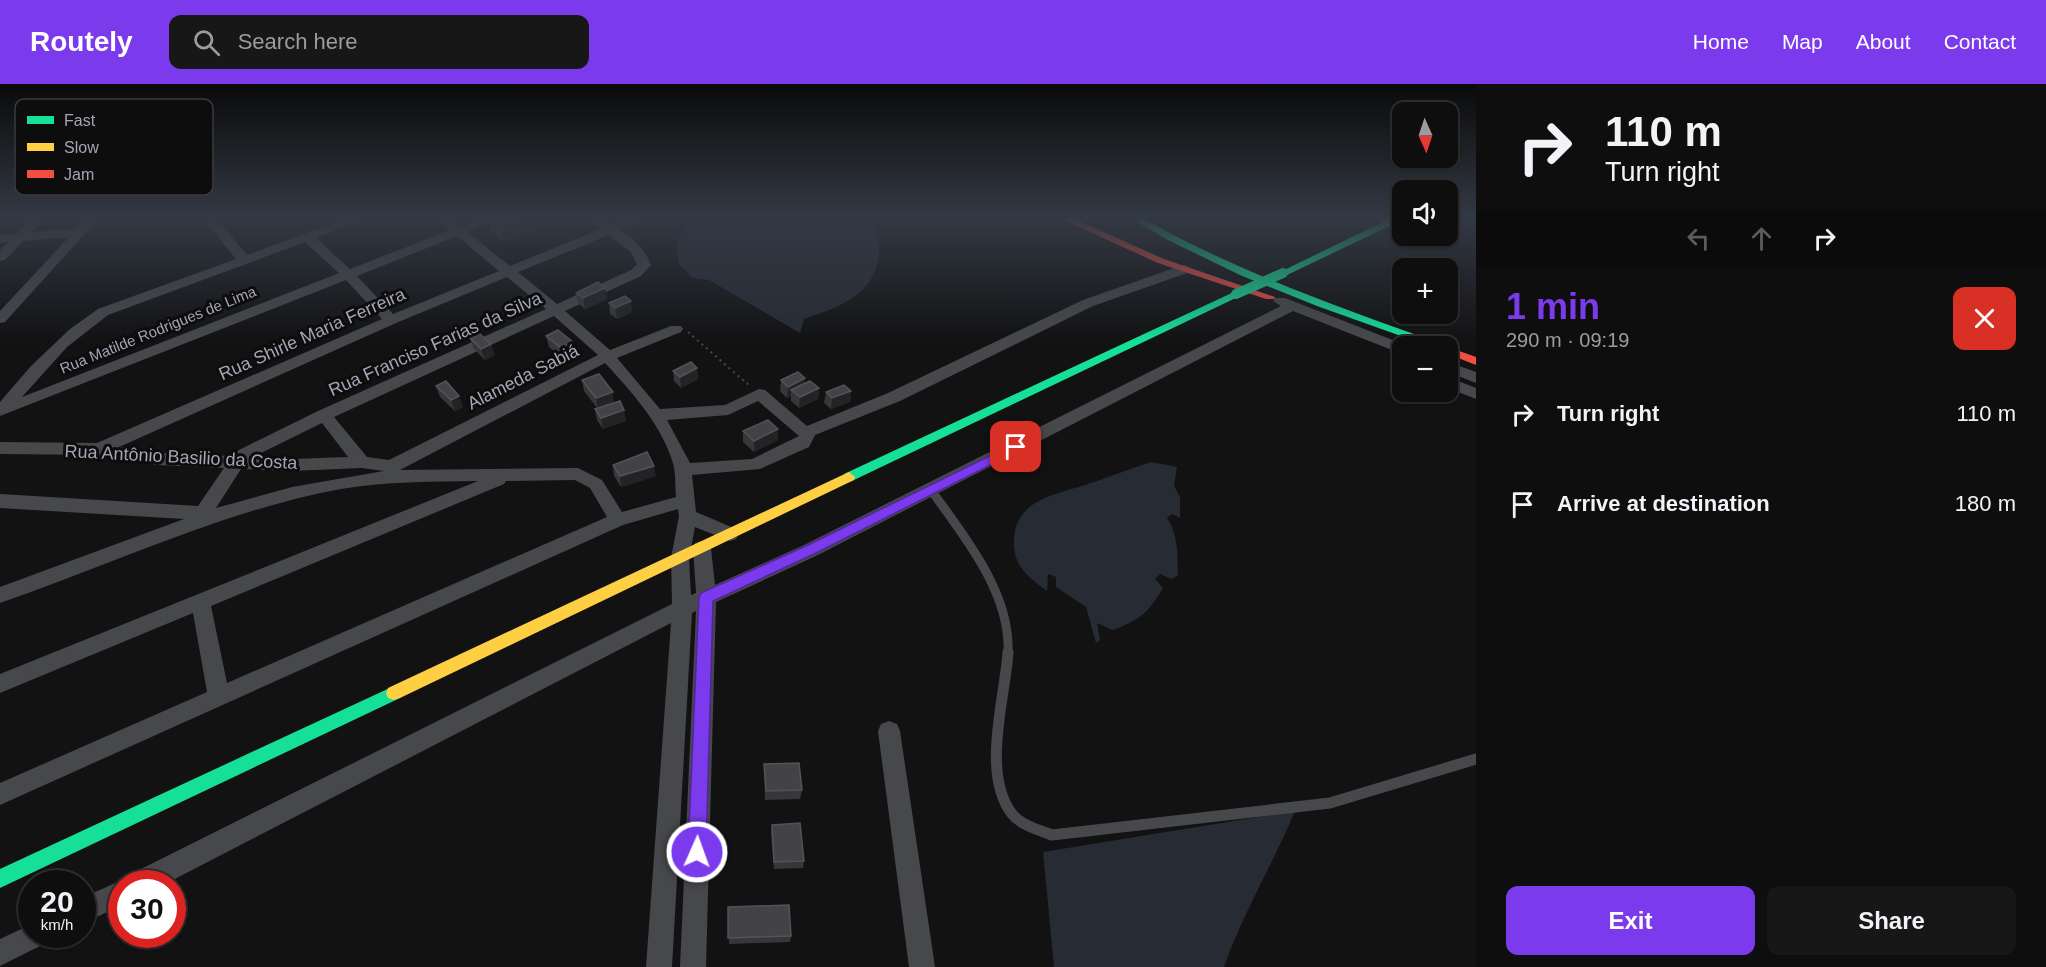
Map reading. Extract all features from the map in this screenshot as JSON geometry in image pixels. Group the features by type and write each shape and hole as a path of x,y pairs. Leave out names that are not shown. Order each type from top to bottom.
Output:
{"main road":[{"path":"1159,258 1270,297"},
{"path":"1212,258 1252,277 1411,336"},
{"path":"1218,258 1252,277"},
{"path":"0,879 1314,258"},
{"path":"1458,354 1476,361"}],"street":[{"path":"0,319 56,258"},
{"path":"331,258 391,320"},
{"name":"Rua Matilde Rodrigues de Lima","path":"1,411 386,258"},
{"path":"490,258 608,356 658,415 680,456 686,509 680,558 682,608 659,967"},
{"name":"Rua Shirle Maria Ferreira","path":"99,449 391,320 540,258"},
{"name":"Rua Franciso Farias da Silva","path":"236,462 243,455 324,415 636,273 644,266 642,258"},
{"path":"1,411 21,386 88,321 123,303 243,259"},
{"path":"806,433 894,397 1088,303 1185,269"},
{"path":"0,299 20,297"},
{"path":"1270,297 1392,345"},
{"path":"166,870 682,608 811,550 1292,306"},
{"name":"Alameda Sabiá","path":"392,471 608,356 676,329"},
{"path":"1387,343 1392,349"},
{"path":"1458,371 1476,378"},
{"path":"1458,386 1476,394"},
{"path":"658,415 728,410 759,394 806,433"},
{"path":"324,415 362,462"},
{"path":"682,470 754,465 803,443 807,436 806,433"},
{"name":"Rua Antônio Basilio da Costa","path":"0,448 99,449 157,459 291,465 362,462 392,471 506,476 578,474 589,478 596,484 618,520"},
{"path":"206,515 236,462"},
{"path":"0,595 206,515 392,471"},
{"path":"0,684 506,476"},
{"path":"0,501 206,515"},
{"path":"0,515 32,504"},
{"path":"0,794 618,520 686,509 730,534"},
{"path":"693,967 706,597 702,548"},
{"path":"201,603 219,697"},
{"path":"889,731 922,967"},
{"path":"0,953 18,944"}],"lane":[{"path":"931,490 954,522 990,585 1006,626 1008,655 998,745 999,789 1011,813 1023,824 1052,835 1330,803 1476,759"}],"path":[{"path":"676,329 688,332 759,394"}],"shaded area":[{"path":"678,258 878,258 873,275 866,286 845,303 804,319 800,333 709,280 693,278 678,263"},
{"path":"1151,462 1177,467 1174,486 1180,497 1180,518 1172,514 1167,518 1175,539 1178,575 1172,579 1160,574 1155,579 1163,588 1148,610 1137,619 1113,630 1097,623 1100,640 1096,643 1086,607 1056,587 1056,577 1048,574 1047,591 1023,570 1014,548 1016,526 1029,507 1049,496"},
{"path":"1295,811 1240,927 1224,967 1054,967 1043,852"}],"building":[{"path":"598,282 605,288 583,298 576,293"},
{"path":"625,296 631,301 615,308 609,303"},
{"path":"558,330 573,342 561,348 546,336"},
{"path":"480,334 491,344 481,349 470,338"},
{"path":"691,362 697,368 680,377 673,371"},
{"path":"798,372 805,378 788,387 781,380"},
{"path":"599,374 613,392 596,398 582,380"},
{"path":"446,381 459,396 451,400 436,386"},
{"path":"810,381 819,388 800,397 791,390"},
{"path":"844,385 851,391 832,398 826,392"},
{"path":"620,401 624,410 601,418 595,409"},
{"path":"768,420 778,429 754,441 743,431"},
{"path":"647,452 654,466 620,476 613,465"},
{"path":"799,763 802,790 766,791 764,764"},
{"path":"800,823 804,861 774,862 772,825"},
{"path":"789,905 791,936 728,938 728,907"}],"traffic: fast":[{"path":"1211,258 1282,289 1410,336"},
{"path":"1283,273 1314,258"},
{"path":"1236,294 1283,273"},
{"path":"849,477 1236,294"},
{"path":"0,879 394,693"}],"traffic: slow":[{"path":"394,693 849,477"}],"traffic: jam":[{"path":"1155,258 1270,297"},
{"path":"1458,354 1476,361"}],"route":[{"path":"697,852 706,597 811,550 1016,447"}]}
